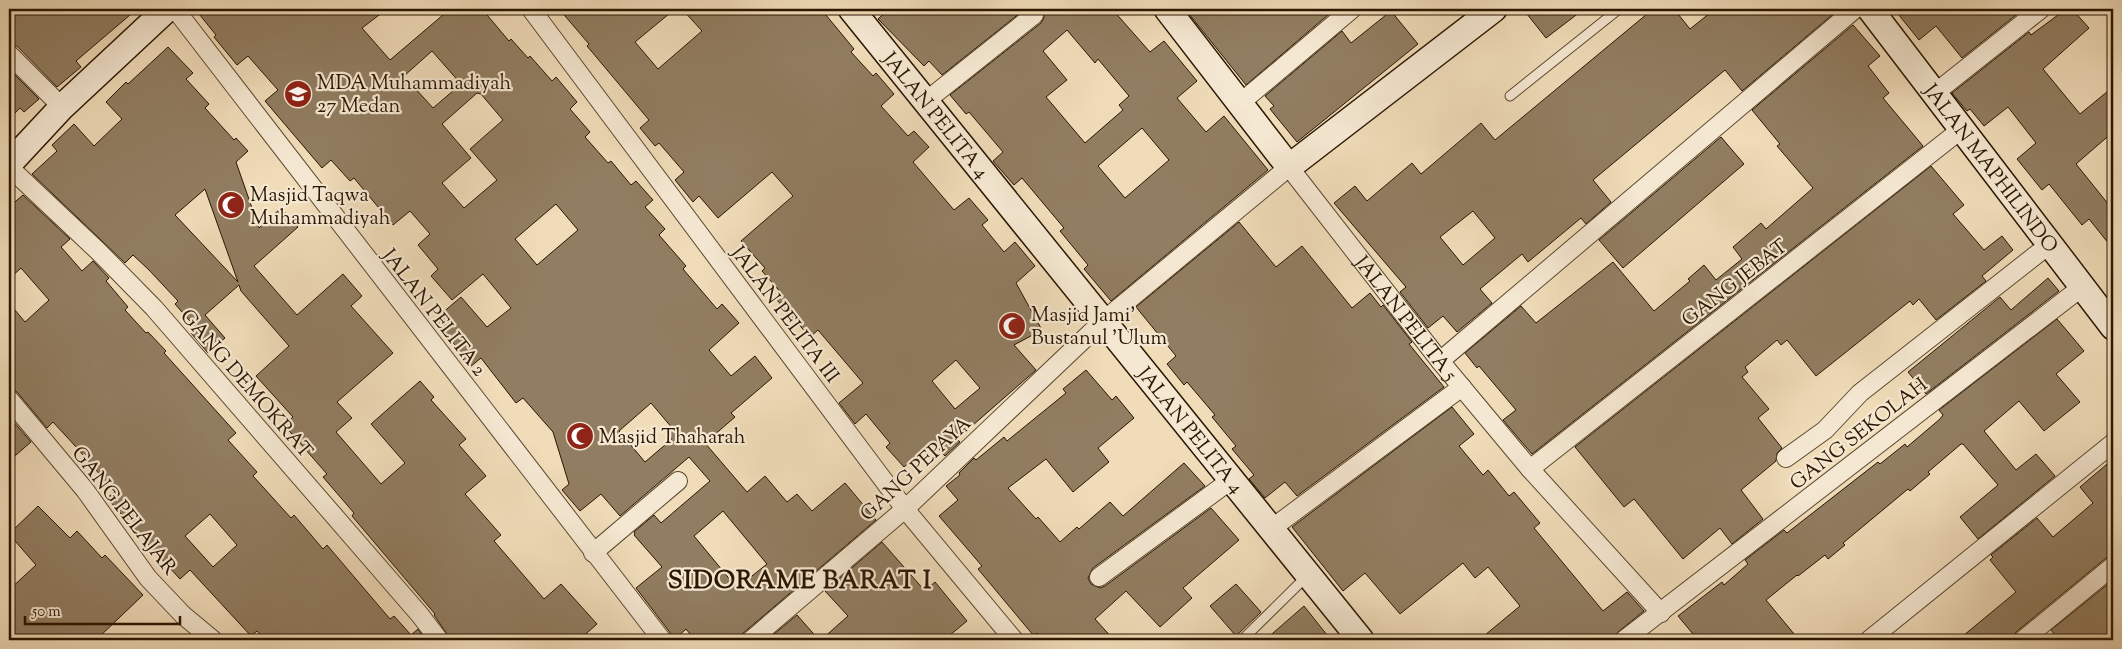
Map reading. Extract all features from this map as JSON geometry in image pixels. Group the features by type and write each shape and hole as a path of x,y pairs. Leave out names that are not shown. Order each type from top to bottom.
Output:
{"street":[{"path":"9,166 62,107 167,9"},
{"name":"JALAN PELITA 2","path":"175,9 662,640"},
{"name":"JALAN PELITA III","path":"531,9 905,509 1014,640"},
{"name":"JALAN PELITA 4","path":"851,9 1361,640"},
{"name":"JALAN PELITA 5","path":"1167,9 1440,361 1530,469 1660,612"},
{"path":"1239,104 1352,9"},
{"path":"1289,167 1494,9"},
{"path":"1935,93 2041,9"},
{"path":"1440,361 1872,11"},
{"name":"JALAN MAPHILINDO","path":"1872,11 2113,327"},
{"path":"926,101 1034,15"},
{"path":"9,54 62,107"},
{"name":"GANG JEBAT","path":"1530,469 1963,128"},
{"name":"GANG DEMOKRAT","path":"9,166 98,251 154,308 401,593 439,640"},
{"name":"GANG PEPAYA","path":"751,640 905,509 1103,321 1289,167"},
{"path":"1786,458 1825,430 1860,393 2050,244"},
{"name":"GANG SEKOLAH","path":"1624,640 2082,287"},
{"path":"1271,529 1462,387"},
{"name":"GANG PELAJAR","path":"9,399 85,490 148,578 183,615 213,640"},
{"path":"1869,640 2113,444"},
{"path":"1099,577 1231,480"},
{"path":"593,553 678,481"},
{"path":"2023,640 2113,566"}],"lane":[{"path":"1510,96 1619,9"},
{"path":"1242,640 1308,575"}],"building":[{"path":"9,9 137,9 76,61 81,67 57,87 17,46 9,44"},
{"path":"195,9 387,9 362,28 390,60 450,9 482,9 509,41 511,39 528,58 530,56 552,81 556,77 577,102 570,109 590,132 585,137 608,163 611,161 631,185 636,181 653,200 645,207 665,229 659,235 686,266 683,269 717,309 722,304 739,323 709,350 731,376 755,356 772,378 731,413 735,417 705,443 747,492 765,476 787,502 797,494 812,511 845,483 876,520 735,640 695,640 686,629 675,639 636,588 662,567 634,535 634,532 654,515 661,523 710,481 689,457 620,516 601,494 580,511 562,490 569,484 553,432 523,398 516,403 481,358 470,367 457,352 459,350 434,320 461,297 487,327 511,308 483,274 452,300 431,276 438,269 418,245 430,234 410,211 393,225 354,178 350,181 331,160 322,168 265,101 278,90 248,56 237,65 214,37 216,35","holes":["432,51 461,84 433,108 404,76","477,93 481,94 503,120 470,149 497,180 464,208 442,183 471,158 442,124","556,204 578,230 537,265 515,239","651,403 673,429 667,433 672,439 645,462 619,431","723,511 767,564 737,588 694,536"]},
{"path":"559,9 675,9 635,42 658,69 702,31 682,9 821,9 854,49 851,52 873,76 876,73 894,94 881,106 908,136 914,131 929,147 913,162 954,210 969,198 988,220 982,225 1004,252 1015,242 1035,266 1016,283 1042,330 1014,345 1036,370 957,439 960,442 945,456 933,442 904,467 886,447 890,443 866,414 855,424 839,403 863,383 818,330 810,337 777,300 783,295 762,271 765,268 741,241 793,196 772,172 718,218 699,196 693,202 675,180 684,172 659,143 655,146 640,128 649,120 587,46 589,44","holes":["956,360 980,388 955,409 932,381"]},
{"path":"889,9 1025,9 942,75 929,61 924,66 878,19"},
{"path":"1043,9 1112,9 1150,52 1164,41 1197,81 1177,98 1206,132 1224,116 1268,170 1111,301 1084,269 1088,265 1060,231 1064,228 1022,178 1014,185 993,161 1003,152 969,112 966,114 950,95 1041,23 1044,18","holes":["1067,30 1095,63 1098,59 1129,96 1119,105 1123,110 1085,143 1046,97 1067,80 1043,51","1142,128 1169,160 1125,198 1098,166"]},
{"path":"1185,9 1325,9 1329,14 1246,85"},
{"path":"1523,9 1584,9 1546,38"},
{"path":"1653,9 1674,9 1690,29 1715,9 1839,9 1742,91 1725,70 1593,180 1611,202 1586,224 1581,218 1528,262 1522,254 1480,289 1492,303 1457,332 1443,316 1428,328 1400,292 1406,287 1334,203 1355,186 1367,201 1412,163 1421,174 1481,123 1495,140","holes":["1473,211 1495,238 1463,265 1440,237"]},
{"path":"1894,9 2011,9 2016,15 1962,58 1936,26 1919,40"},
{"path":"2066,9 2072,9 2089,28 2043,69 2080,114 2113,87 2113,132 2076,164 2113,210 2113,249 2089,219 2082,225 2049,184 2042,190 2017,159 2036,143 2008,107 1984,126 1970,109 1967,111 1952,93 2029,32 2031,35"},
{"path":"1391,11 1418,44 1297,142 1270,109 1274,106 1265,96 1342,31 1351,43"},
{"path":"1853,25 1880,56 1868,66 1889,93 1883,98 1923,146 1532,454 1503,420 1516,410 1479,366 1477,368 1465,353 1521,306 1536,323 1613,262 1654,311 1690,281 1688,279 1704,265 1716,280 1742,259 1733,247 1761,223 1766,229 1813,188 1777,146 1780,144 1752,110"},
{"path":"168,47 193,73 186,79 209,104 205,108 234,140 236,138 248,151 236,162 259,228 281,208 298,227 254,266 297,315 343,274 362,296 351,306 393,353 337,402 352,418 336,432 381,484 405,463 371,424 420,381 434,397 431,400 466,439 459,445 486,476 465,494 501,535 494,541 544,599 561,584 597,624 579,640 449,640 435,614 352,516 354,513 323,477 327,474 284,425 293,417 256,376 289,346 241,291 239,285 205,315 225,338 208,353 191,333 196,328 175,304 178,301 149,270 133,255 125,263 32,174 57,151 52,145 74,124 94,146 122,119 106,102 126,82 128,84","holes":["205,189 238,282 175,215"]},
{"path":"9,69 39,99 24,112 20,108 9,119"},
{"path":"1721,137 1744,164 1623,268 1599,240"},
{"path":"1931,166 1964,205 1953,214 1984,250 2002,236 2013,250 1982,276 1986,281 1936,320 1919,299 1913,305 1910,301 1816,376 1787,340 1781,345 1777,340 1745,367 1748,372 1742,377 1769,409 1758,418 1782,448 1777,453 1776,461 1741,490 1763,519 1732,544 1720,528 1683,559 1634,499 1624,507 1575,447"},
{"path":"23,195 70,239 61,247 82,271 93,261 109,278 106,281 128,307 125,310 166,351 164,353 236,433 228,440 257,472 253,476 291,518 294,515 323,549 327,545 390,619 394,616 411,635 418,629 426,640 265,640 257,631 251,636 190,570 180,579 107,498 115,492 77,448 53,422 47,428 17,392 9,387 9,303 25,322 49,300 21,268 9,279 9,207","holes":["210,514 237,545 213,567 185,536"]},
{"path":"1239,222 1276,267 1302,246 1352,308 1370,293 1381,307 1383,305 1412,342 1409,344 1444,387 1297,496 1285,482 1265,498 1249,479 1254,475 1232,449 1236,446 1212,417 1215,415 1187,382 1184,385 1167,364 1176,356 1136,307"},
{"path":"2048,278 2059,291 1926,394 1908,372 2000,297 2011,310"},
{"path":"2057,319 2084,351 2056,374 2080,402 2044,431 2019,401 1984,431 2016,470 2036,454 2055,476 1978,539 1960,517 1998,485 1961,444 1928,472 1930,474 1910,491 1908,489 1843,543 1845,545 1828,559 1825,555 1766,600 1799,640 1698,640 1678,616 1722,582 1724,585 1748,564 1745,560 1784,530 1787,533 1878,462 1880,464 1905,444 1907,447 1940,419 1943,415 1939,410"},
{"path":"1086,370 1112,400 1116,396 1134,418 1098,448 1109,462 1073,492 1046,459 1008,488 1036,519 1038,517 1060,542 1077,527 1079,529 1110,502 1123,516 1184,463 1205,486 1093,568 1088,578 1091,584 1100,588 1105,586 1211,508 1239,540 1183,588 1192,598 1160,627 1126,591 1095,619 1114,640 1043,640 1037,633 1034,636 1018,617 978,569 982,566 939,516 958,500 946,486 960,475 959,473 974,458 976,460 1004,437 1007,441 1066,393 1063,389"},
{"path":"1452,407 1474,434 1459,446 1483,475 1488,470 1509,496 1514,492 1540,523 1534,528 1603,611 1627,592 1644,611 1618,632 1614,640 1479,640 1520,606 1488,567 1475,578 1463,563 1400,614 1365,573 1343,591 1292,527"},
{"path":"12,420 31,442 9,461 9,423"},
{"path":"2113,459 2113,556 2106,558 2016,632 2013,640 1958,640 2016,592 1990,560 1993,557 1991,555 2037,518 2053,537 2093,503 2080,487"},
{"path":"38,506 70,538 77,531 102,558 105,555 143,595 96,640 9,640 9,590 36,565 9,534"},
{"path":"882,542 925,591 935,582 967,621 944,640 821,640 848,616 825,591"},
{"path":"2113,580 2113,634 2106,640 2059,640 2051,630"},
{"path":"1236,584 1261,612 1236,636 1210,606"},
{"path":"1304,606 1331,640 1265,640"},
{"path":"797,615 819,640 779,640 774,634"}],"place":[{"name":"MDA Muhammadiyah 27 Medan","path":"298,94"},
{"name":"Masjid Taqwa Muhammadiyah","path":"231,205"},
{"name":"Masjid Jami' Bustanul 'Ulum","path":"1012,326"},
{"name":"Masjid Thaharah","path":"580,436"}],"district":[{"name":"SIDORAME BARAT I","path":"800,579"}]}
